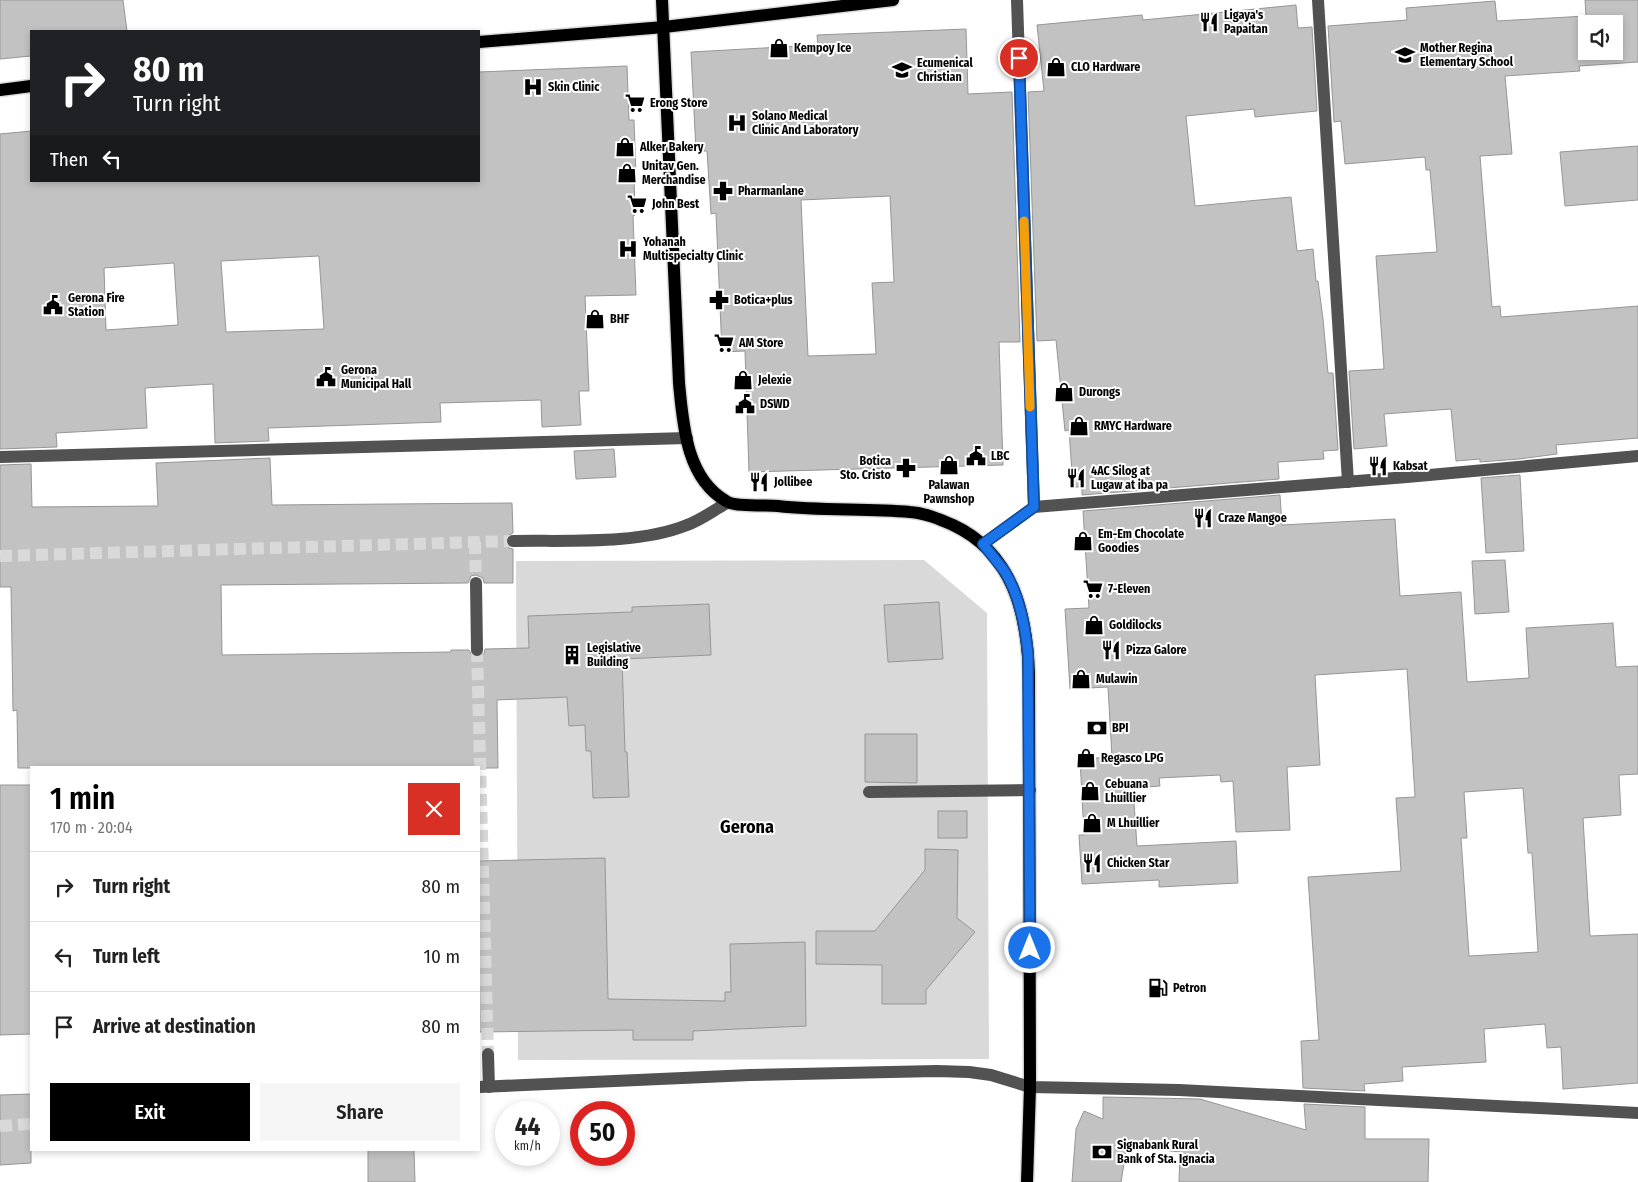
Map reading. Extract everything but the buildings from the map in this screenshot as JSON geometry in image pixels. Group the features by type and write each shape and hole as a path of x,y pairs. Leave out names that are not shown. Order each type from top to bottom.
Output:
{"main road":[{"path":"662,0 677,358 683,418 698,473 711,490 728,503 836,510 912,512 937,517 965,531 983,544 1010,580 1024,620 1029,674 1030,790 1030,1087 1027,1182"},
{"path":"480,42 664,27 893,0"},
{"path":"0,90 30,86"}],"street":[{"path":"1017,0 1034,507"},
{"path":"1318,0 1348,482"},
{"path":"0,457 687,438"},
{"path":"983,544 1034,507 1348,482 1638,456"},
{"path":"513,541 619,539 647,536 689,525 728,503"},
{"path":"476,583 477,650"},
{"path":"869,792 1030,790"},
{"path":"488,1054 484,1087 730,1076 937,1071 991,1075 1030,1087 1179,1090 1638,1113"}],"shaded area":[{"path":"924,560 987,613 989,1059 518,1060 516,561"}],"tunnel":[{"path":"0,556 513,541"},
{"path":"475,542 476,583"},
{"path":"477,650 488,1054"},
{"path":"0,1126 30,1124"}],"slow traffic":[{"path":"1024,221 1030,407"}],"place":[{"name":"Ligaya's Papaitan","path":"1209,22"},
{"name":"Kempoy Ice","path":"779,48"},
{"name":"Mother Regina Elementary School","path":"1405,55"},
{"name":"CLO Hardware","path":"1056,67"},
{"name":"Ecumenical Christian","path":"902,70"},
{"name":"Skin Clinic","path":"533,87"},
{"name":"Erong Store","path":"635,103"},
{"name":"Solano Medical Clinic And Laboratory","path":"737,123"},
{"name":"Alker Bakery","path":"625,147"},
{"name":"Unitav Gen. Merchandise","path":"627,173"},
{"name":"Pharmanlane","path":"723,191"},
{"name":"John Best","path":"637,204"},
{"name":"Yohanah Multispecialty Clinic","path":"628,249"},
{"name":"Botica+plus","path":"719,300"},
{"name":"Gerona Fire Station","path":"53,305"},
{"name":"BHF","path":"595,319"},
{"name":"AM Store","path":"724,343"},
{"name":"Gerona Municipal Hall","path":"326,377"},
{"name":"Jelexie","path":"743,380"},
{"name":"Durongs","path":"1064,392"},
{"name":"DSWD","path":"745,404"},
{"name":"RMYC Hardware","path":"1079,426"},
{"name":"LBC","path":"976,456"},
{"name":"Palawan Pawnshop","path":"949,465"},
{"name":"Kabsat","path":"1378,466"},
{"name":"Botica Sto. Cristo","path":"906,468"},
{"name":"4AC Silog at Lugaw at iba pa","path":"1076,478"},
{"name":"Jollibee","path":"759,482"},
{"name":"Craze Mangoe","path":"1203,518"},
{"name":"Em-Em Chocolate Goodies","path":"1083,541"},
{"name":"7-Eleven","path":"1093,589"},
{"name":"Goldilocks","path":"1094,625"},
{"name":"Pizza Galore","path":"1111,650"},
{"name":"Legislative Building","path":"572,655"},
{"name":"Mulawin","path":"1081,679"},
{"name":"BPI","path":"1097,728"},
{"name":"Regasco LPG","path":"1086,758"},
{"name":"Cebuana Lhuillier","path":"1090,791"},
{"name":"M Lhuillier","path":"1092,823"},
{"name":"Chicken Star","path":"1092,863"},
{"name":"Petron","path":"1158,988"},
{"name":"Signabank Rural Bank of Sta. Ignacia","path":"1102,1152"}],"district":[{"name":"Gerona","path":"747,827"}],"route":[{"path":"1019,58 1034,507 983,544 1010,580 1015,592 1024,620 1028,654 1030,727 1030,948"}]}
